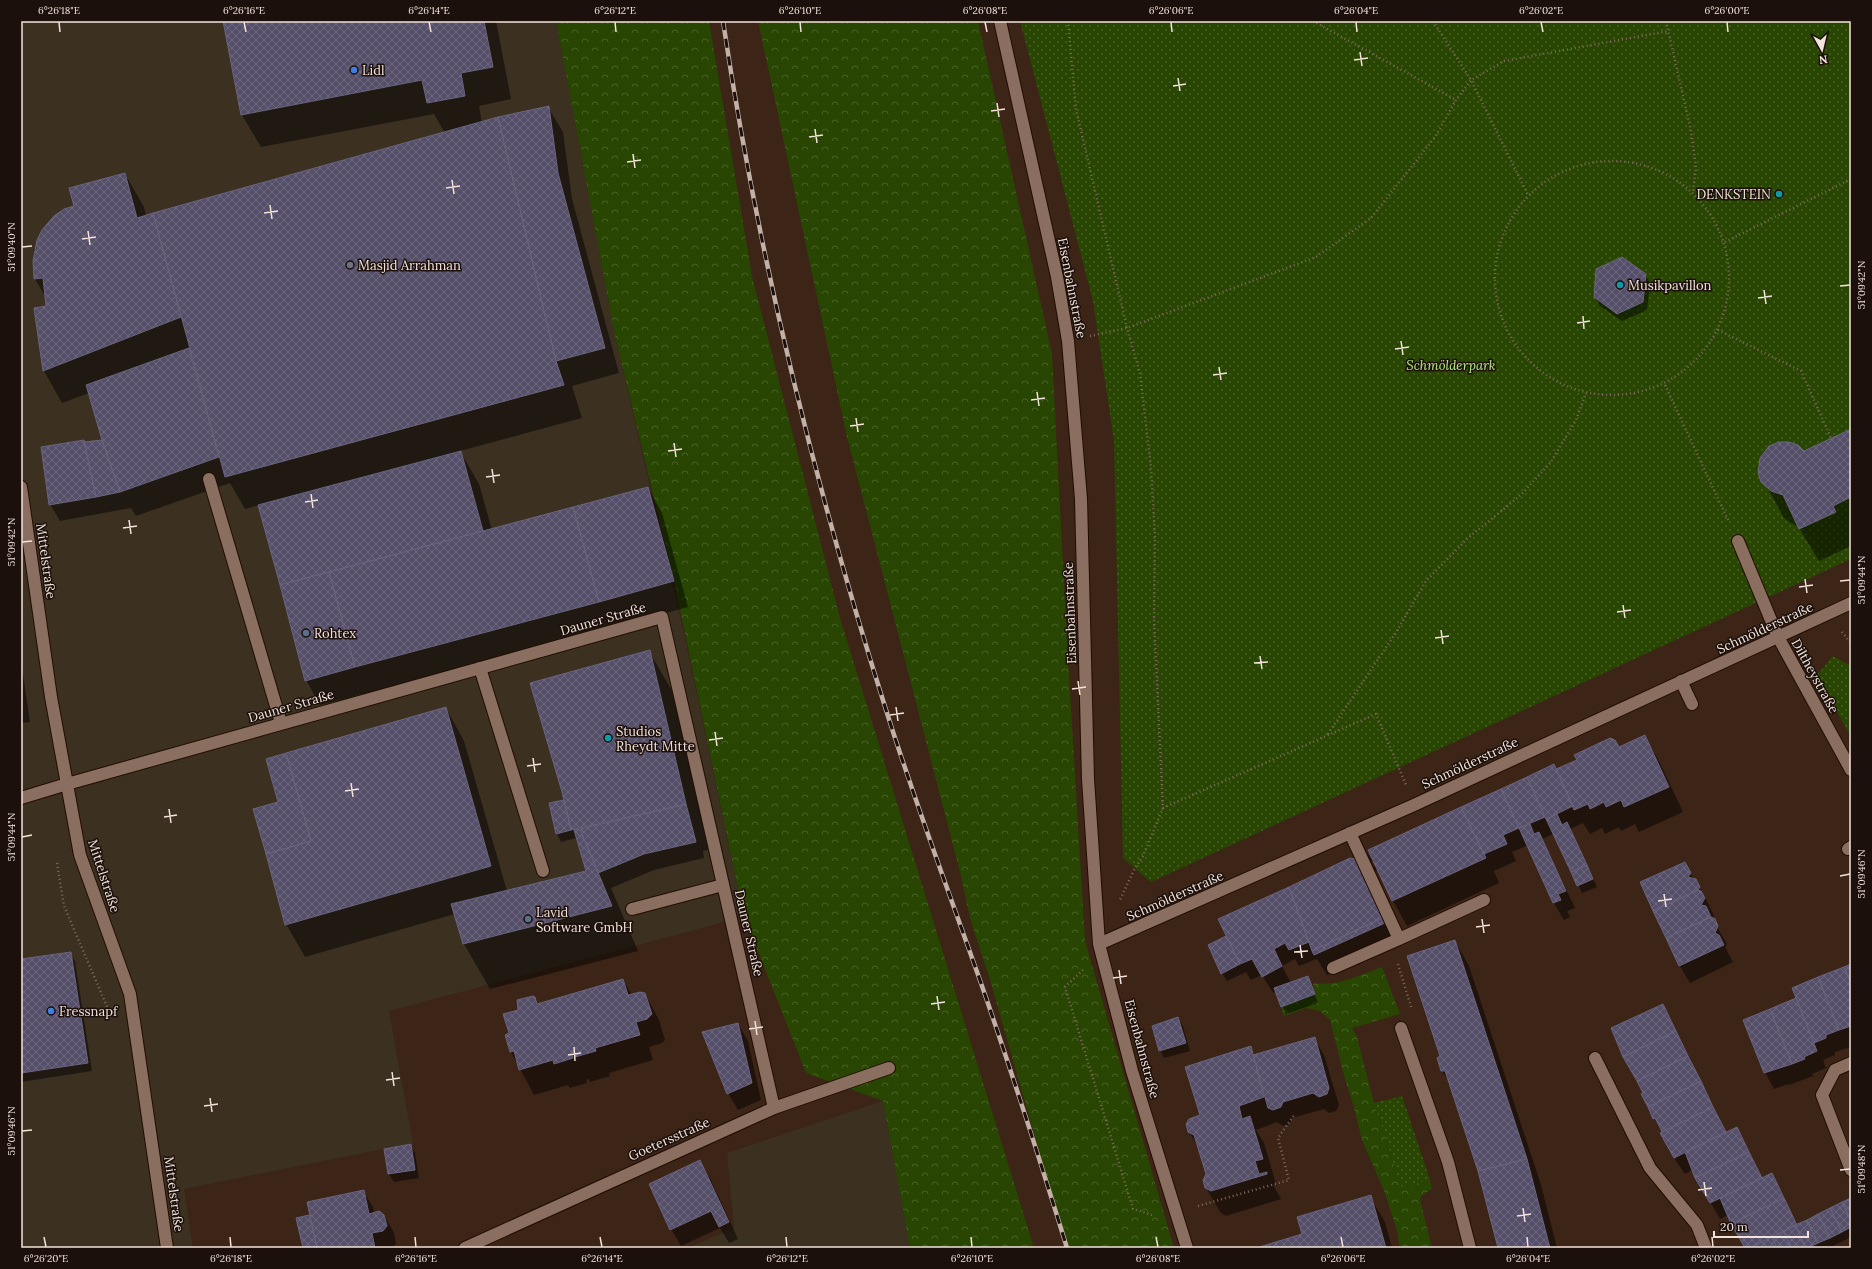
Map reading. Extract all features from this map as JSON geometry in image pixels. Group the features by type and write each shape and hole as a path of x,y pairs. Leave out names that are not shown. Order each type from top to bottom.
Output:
{"street":[{"name":"Eisenbahnstraße","path":"1000,21 1057,277 1068,342 1081,499 1088,779 1099,944 1132,1071 1187,1248"},
{"path":"209,479 281,723"},
{"name":"Mittelstraße","path":"21,487 51,697 80,855 130,994 167,1248"},
{"name":"Diltheystraße","path":"1738,541 1778,637 1851,770"},
{"name":"Schmölderstraße","path":"1099,944 1414,805 1851,603"},
{"name":"Dauner Straße","path":"21,798 281,723 662,617 774,1108"},
{"path":"480,668 543,872"},
{"path":"1681,681 1692,704"},
{"path":"1350,833 1399,939"},
{"path":"632,909 723,885"},
{"path":"1333,968 1484,900"},
{"path":"1401,1028 1448,1162 1470,1248"},
{"path":"1596,1058 1650,1168 1697,1225 1706,1248"},
{"path":"1851,1063 1835,1070 1822,1095 1851,1170"},
{"name":"Goetersstraße","path":"465,1248 774,1108 889,1068"}],"path":[{"path":"1068,21 1076,109 1127,328 1140,373 1151,468 1155,537 1154,620 1163,808 1144,856 1135,868 1119,903"},
{"path":"1313,21 1456,100"},
{"path":"1433,21 1471,80 1528,195"},
{"path":"1666,21 1691,131 1696,167 1693,192"},
{"path":"1068,342 1127,328 1316,257 1371,218 1435,137 1456,100 1471,80 1504,61 1669,31"},
{"path":"1621,161 1628,161 1663,172 1693,192 1712,215 1724,242 1729,264 1730,287 1726,310 1718,330 1702,355 1665,385 1620,396 1586,393 1552,380 1524,358 1504,328 1494,294 1495,258 1507,224 1528,195 1557,174 1592,162 1621,161"},
{"path":"1724,242 1851,179"},
{"path":"1718,330 1801,371 1832,438"},
{"path":"1665,385 1738,541"},
{"path":"1328,734 1395,634 1426,581 1468,538 1521,495 1551,462 1576,420 1586,393"},
{"path":"1163,808 1376,714 1414,805"},
{"path":"56,857 64,906 109,1011"},
{"path":"1397,961 1413,1014 1398,1018 1401,1028"},
{"path":"1065,988 1133,1209 1179,1224"},
{"path":"1176,1212 1289,1180 1278,1138 1296,1114"}],"shaded area":[{"path":"21,21 556,21 615,336 683,629 743,913 717,924 389,1011 413,1143 184,1189 193,1248 21,1248"},
{"path":"883,1101 910,1248 688,1248 734,1228 727,1153"}],"green space":[{"path":"556,21 709,21 752,276 840,618 1034,1248 910,1248 883,1101 806,1073 743,913 674,581 615,336"},
{"path":"758,21 978,21 1052,354 1067,643 1085,941 1174,1248 1067,1248 990,980 970,918 960,872 847,437"},
{"name":"Schmölderpark","path":"1020,21 1851,21 1851,559 1151,882 1123,858 1114,441 1093,301"},
{"path":"1833,656 1851,666 1851,736 1816,676"},
{"path":"1382,967 1400,1014 1352,1028 1357,1037 1374,1103 1401,1187 1430,1180 1432,1189 1421,1196 1420,1200 1432,1248 1400,1248 1397,1231 1385,1193 1362,1140 1330,1020 1320,1011 1306,1008 1284,1016 1281,1007 1315,994 1313,983 1322,984 1340,982"},
{"path":"1402,1096 1430,1180 1401,1187 1374,1103"}],"building":[{"name":"Lidl","path":"223,21 484,21 493,67 461,73 465,96 427,103 422,80 241,115"},
{"path":"549,106 558,173 605,348 556,361 498,117"},
{"name":"Masjid Arrahman","path":"498,117 556,361 564,385 225,477 153,213"},
{"path":"125,173 137,218 153,213 181,317 43,371 34,308 46,306 43,278 34,279 33,261 37,240 42,230 54,216 64,209 74,206 69,188"},
{"name":"Musikpavillon","path":"1622,257 1646,274 1643,302 1617,314 1594,297 1596,269"},
{"path":"189,348 219,457 120,492 102,440 86,385"},
{"path":"1851,429 1851,497 1833,506 1836,512 1799,529 1783,495 1771,491 1761,482 1758,473 1760,458 1769,446 1779,442 1789,442 1798,445 1804,451"},
{"path":"84,440 96,497 49,505 41,447"},
{"path":"102,440 120,492 96,497 84,442"},
{"path":"461,451 483,531 280,585 258,505"},
{"path":"648,487 674,581 599,602 573,507"},
{"path":"573,507 599,602 355,667 329,572"},
{"path":"329,572 355,667 305,681 280,585"},
{"name":"Studios Rheydt Mitte","path":"650,650 686,804 571,830 562,792 530,683"},
{"path":"446,707 491,866 285,925 266,854 311,841 286,753"},
{"path":"1645,735 1669,787 1624,807 1621,800 1606,807 1604,802 1590,809 1588,804 1574,810 1556,769 1577,760 1574,755 1610,738 1615,740 1619,747"},
{"path":"286,753 311,841 266,854 253,809 278,802 266,759"},
{"path":"1554,764 1573,806 1546,819 1527,777"},
{"path":"1527,777 1545,817 1519,828 1501,789"},
{"path":"1501,789 1519,828 1503,835 1507,844 1484,854 1461,807"},
{"path":"564,800 571,830 556,834 549,803"},
{"path":"686,804 696,842 644,854 598,873 580,829"},
{"path":"1461,807 1486,858 1392,901 1368,850"},
{"path":"1557,814 1562,825 1567,822 1587,865 1571,872 1546,819"},
{"path":"1530,824 1534,834 1539,832 1566,891 1558,894 1561,900 1553,903 1519,828"},
{"path":"580,829 612,906 463,944 451,904 586,871 574,830"},
{"path":"1350,858 1355,859 1382,918 1312,951 1289,887"},
{"path":"1685,862 1691,873 1688,877 1696,879 1700,887 1698,890 1653,911 1640,882"},
{"path":"1587,865 1593,879 1577,886 1571,872"},
{"path":"1289,887 1309,942 1289,950 1285,943 1274,949 1282,966 1262,977 1252,959 1240,964 1218,919"},
{"path":"1698,890 1701,891 1705,898 1701,905 1706,906 1711,917 1666,938 1653,911"},
{"path":"1711,917 1715,919 1718,926 1715,933 1719,935 1724,945 1679,966 1666,938"},
{"path":"1382,918 1385,923 1314,955 1312,951"},
{"path":"1226,936 1240,964 1221,974 1208,945"},
{"path":"1455,940 1527,1159 1478,1171 1445,1071 1441,1071 1437,1058 1440,1056 1407,956"},
{"name":"Fressnapf","path":"71,952 88,1063 21,1073 21,959"},
{"path":"1851,964 1851,983 1844,967"},
{"path":"1844,967 1851,983 1851,1026 1839,1030 1818,977"},
{"path":"1308,976 1315,994 1281,1007 1274,988"},
{"path":"1818,977 1839,1030 1826,1035 1826,1038 1814,1043 1792,988"},
{"path":"623,979 628,995 640,992 645,993 652,1014 647,1019 636,1022 640,1035 595,1048 596,1051 575,1057 574,1054 572,1055 573,1058 554,1064 553,1060 519,1070 514,1051 510,1052 505,1035 509,1033 503,1014 518,1010 517,1000 533,996 535,997 537,1004"},
{"path":"1796,998 1817,1051 1804,1057 1805,1059 1792,1064 1770,1009"},
{"path":"1663,1004 1676,1031 1623,1057 1611,1028"},
{"path":"1770,1009 1792,1064 1764,1073 1743,1020"},
{"path":"1178,1017 1186,1043 1159,1051 1152,1026"},
{"path":"738,1023 752,1083 727,1094 702,1032"},
{"path":"1676,1031 1688,1056 1637,1081 1623,1057"},
{"path":"1315,1037 1329,1088 1327,1094 1319,1097 1313,1093 1283,1102 1281,1107 1273,1110 1268,1108 1253,1055"},
{"path":"1251,1046 1264,1097 1239,1106 1242,1119 1250,1116 1263,1159 1255,1161 1259,1174 1267,1172 1267,1174 1211,1191 1205,1188 1203,1180 1206,1174 1194,1135 1188,1132 1186,1124 1189,1119 1200,1115 1185,1067"},
{"path":"1688,1056 1701,1081 1648,1107 1641,1094 1643,1093 1637,1081"},
{"path":"1701,1081 1713,1107 1662,1132 1655,1118 1653,1119 1648,1107"},
{"path":"1713,1107 1726,1132 1674,1158 1660,1133"},
{"path":"1737,1127 1749,1152 1695,1178 1685,1152"},
{"path":"411,1144 415,1170 388,1174 384,1149"},
{"path":"1749,1152 1762,1178 1710,1203 1695,1178"},
{"path":"1527,1159 1550,1248 1498,1248 1478,1171"},
{"path":"700,1160 729,1222 719,1227 711,1211 670,1230 649,1184"},
{"path":"1772,1173 1784,1198 1731,1224 1720,1198"},
{"path":"364,1190 369,1214 379,1211 384,1215 387,1226 383,1231 372,1233 375,1248 317,1248 307,1202"},
{"path":"1371,1195 1386,1248 1256,1248 1302,1234 1297,1217"},
{"path":"1784,1198 1797,1225 1749,1248 1745,1248 1731,1224"},
{"path":"1851,1198 1851,1221 1842,1202"},
{"path":"1842,1202 1851,1221 1851,1227 1842,1232 1830,1208"},
{"path":"1830,1208 1842,1232 1830,1238 1818,1214"},
{"path":"1818,1214 1830,1238 1818,1243 1807,1220"},
{"path":"309,1215 317,1248 303,1248 296,1218"},
{"path":"1807,1220 1818,1243 1806,1248 1795,1225"},
{"path":"1795,1225 1806,1248 1792,1248 1783,1231"},
{"path":"1783,1231 1792,1248 1777,1248 1772,1237"},
{"path":"1772,1237 1777,1248 1749,1248"}],"railway":[{"path":"723,21 737,109 771,284 791,370 836,543 898,747 982,986 1026,1117 1067,1248"}],"place":[{"name":"Lidl","path":"354,70"},
{"name":"DENKSTEIN","path":"1779,194"},
{"name":"Masjid Arrahman","path":"350,265"},
{"name":"Musikpavillon","path":"1620,285"},
{"name":"Rohtex","path":"306,633"},
{"name":"Studios Rheydt Mitte","path":"608,738"},
{"name":"Lavid Software GmbH","path":"528,919"},
{"name":"Fressnapf","path":"51,1011"}]}
